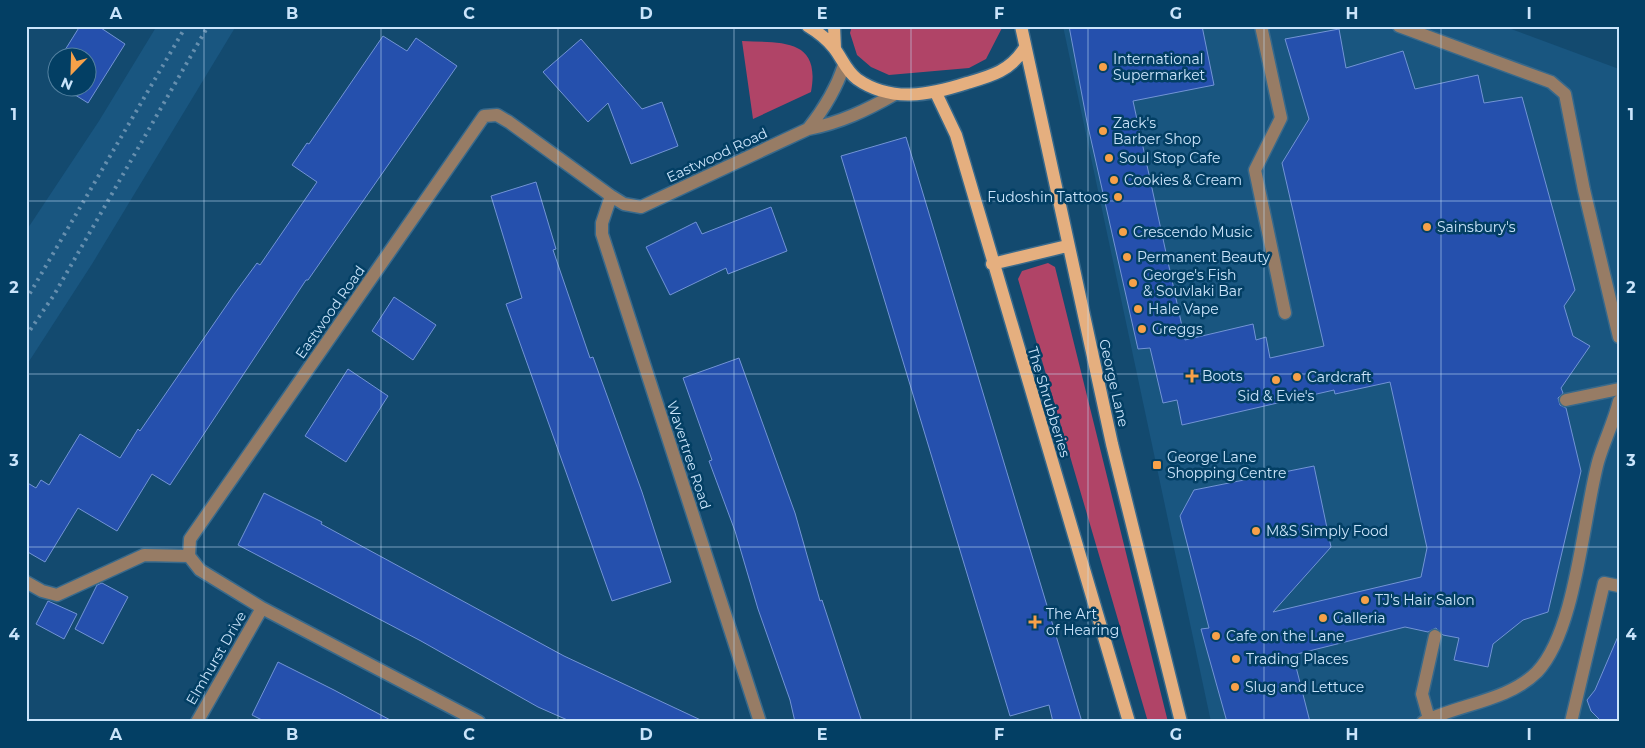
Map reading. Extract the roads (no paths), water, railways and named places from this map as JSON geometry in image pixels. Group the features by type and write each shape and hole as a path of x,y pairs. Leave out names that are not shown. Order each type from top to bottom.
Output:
{"main road":[{"path":"808,26 819,33 835,48 844,65 855,78 871,88 895,94 936,93 1008,68 1024,49"},
{"path":"834,26 835,48"},
{"name":"George Lane","path":"1021,26 1024,49 1112,444 1181,722"},
{"name":"The Shrubberies","path":"936,93 956,135 992,264 1129,722"},
{"path":"992,264 1067,246"}],"street":[{"path":"1261,26 1281,118 1255,170 1285,313"},
{"path":"1399,26 1551,82 1565,94 1584,190 1619,337"},
{"name":"Eastwood Road","path":"808,129 824,109 837,86 844,65"},
{"name":"Eastwood Road","path":"189,556 190,539 484,116 497,115 611,196 624,204 641,207 808,129 832,125 854,116 895,94"},
{"name":"Wavertree Road","path":"611,196 602,223 602,234 760,722"},
{"path":"1566,400 1619,389"},
{"path":"1434,636 1422,694 1426,720 1507,692 1536,672 1554,650 1566,614 1598,461 1619,400"},
{"path":"26,582 42,591 57,595 144,555 189,556 200,570 262,608 479,722"},
{"path":"1571,722 1604,583 1619,586"},
{"name":"Elmhurst Drive","path":"197,722 262,608"}],"railway":[{"path":"26,300 186,26"},
{"path":"26,336 54,295 208,26"}],"place":[{"name":"International Supermarket","path":"1103,67"},
{"name":"Zack's Barber Shop","path":"1103,131"},
{"name":"Soul Stop Cafe","path":"1109,158"},
{"name":"Cookies & Cream","path":"1114,180"},
{"name":"Fudoshin Tattoos","path":"1118,197"},
{"name":"Sainsbury's","path":"1427,227"},
{"name":"Crescendo Music","path":"1123,232"},
{"name":"Permanent Beauty","path":"1127,257"},
{"name":"George's Fish & Souvlaki Bar","path":"1133,283"},
{"name":"Hale Vape","path":"1138,309"},
{"name":"Greggs","path":"1142,329"},
{"name":"Boots","path":"1192,376"},
{"name":"Cardcraft","path":"1297,377"},
{"name":"Sid & Evie's","path":"1276,380"},
{"name":"George Lane Shopping Centre","path":"1157,465"},
{"name":"M&S Simply Food","path":"1256,531"},
{"name":"TJ's Hair Salon","path":"1365,600"},
{"name":"Galleria","path":"1323,618"},
{"name":"The Art of Hearing","path":"1035,622"},
{"name":"Cafe on the Lane","path":"1216,636"},
{"name":"Trading Places","path":"1236,659"},
{"name":"Slug and Lettuce","path":"1235,687"}]}
